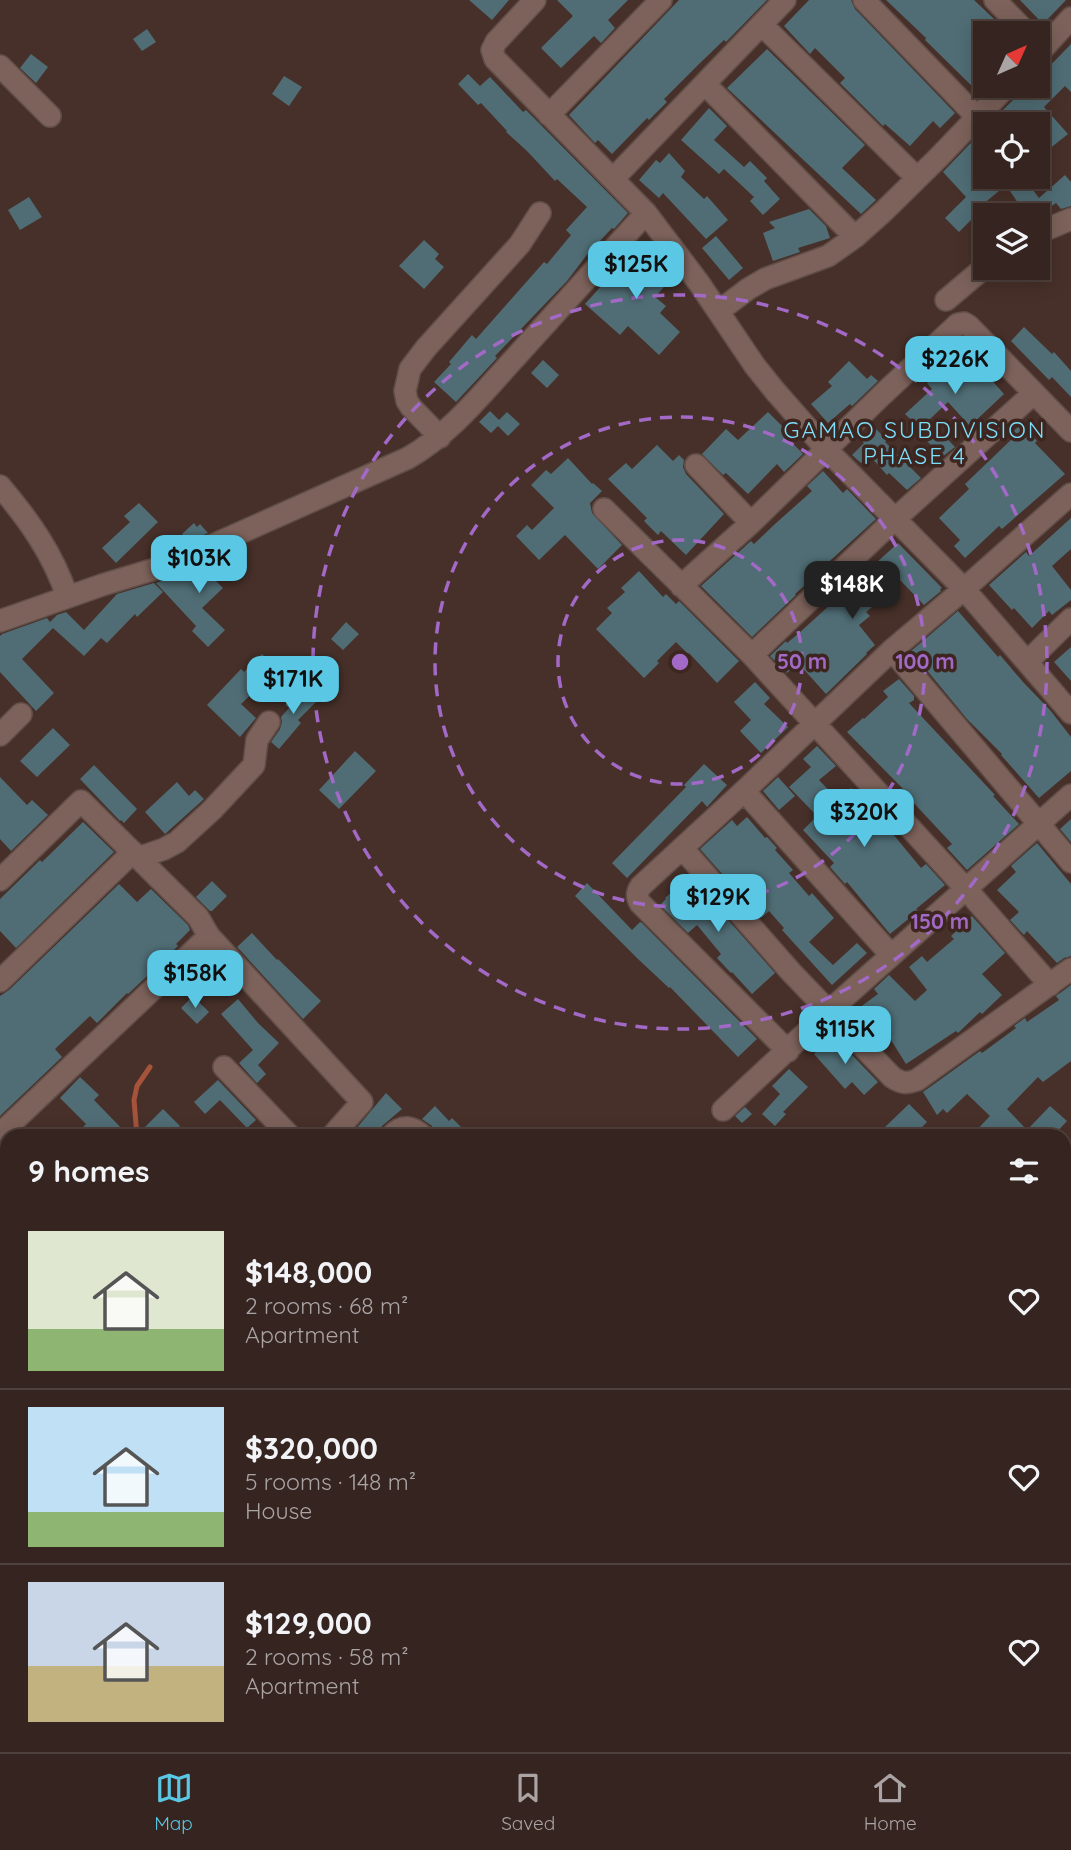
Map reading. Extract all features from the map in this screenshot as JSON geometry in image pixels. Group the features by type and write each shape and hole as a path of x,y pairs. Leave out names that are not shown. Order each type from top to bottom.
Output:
{"street":[{"path":"535,0 496,42 492,50 495,59 646,213 719,311 755,366 826,449 964,589 1071,713"},
{"path":"549,115 662,0"},
{"path":"613,179 785,0"},
{"path":"864,0 973,113"},
{"path":"995,0 1015,21"},
{"path":"1050,38 1071,18"},
{"path":"762,24 917,178"},
{"path":"0,66 50,116"},
{"path":"705,84 855,237"},
{"path":"982,112 995,98"},
{"path":"719,311 765,279 828,256 855,237 973,121"},
{"path":"440,437 407,401 405,391 411,369 426,348 520,244 540,213"},
{"path":"0,621 186,557 408,458 434,443 646,213"},
{"path":"1050,228 1071,219"},
{"path":"946,300 973,277"},
{"path":"681,586 751,523 958,324 969,326 1071,431"},
{"path":"752,655 895,519 1034,393"},
{"path":"696,465 751,523"},
{"path":"0,486 42,541 60,574 67,596"},
{"path":"788,1051 640,902 637,897 641,886 891,650 1071,494"},
{"path":"604,509 752,655 1050,985"},
{"path":"1027,662 1071,619"},
{"path":"891,650 1071,862"},
{"path":"0,735 21,714"},
{"path":"0,981 136,855 164,849 177,842 212,810 254,765 257,740 269,722"},
{"path":"744,790 891,955"},
{"path":"723,1110 891,955 1071,795"},
{"path":"0,880 81,801 198,917 209,936 362,1102 338,1129"},
{"path":"682,848 829,1012 901,1083 917,1080 1071,969"},
{"path":"6,1129 209,936"},
{"path":"224,1068 283,1129"}],"building":[{"path":"469,0 509,0 492,20"},
{"path":"557,0 628,0 608,20 615,28 601,43 594,36 561,68 541,48 573,16"},
{"path":"679,0 767,0 726,42 724,40 698,65 664,99 667,102 649,120 647,118 612,154 598,140 595,143 569,115"},
{"path":"809,0 851,0 855,9 955,113 940,128 933,121 910,146 885,124 883,126 840,83 845,78 815,48 810,54 784,26"},
{"path":"886,0 974,0 996,21 973,21 973,87 925,40 926,38"},
{"path":"1020,0 1066,0 1046,21 1040,21"},
{"path":"147,29 156,42 142,51 133,39"},
{"path":"1071,44 1071,92 1065,86 1044,107 1048,112 1001,112 1015,98 1050,98 1050,66"},
{"path":"767,49 865,145 842,168 876,200 861,214 727,88"},
{"path":"31,54 48,67 36,83 20,68"},
{"path":"468,74 480,86 490,77 628,213 586,256 567,281 495,356 497,358 456,402 434,382 472,335 476,339 544,262 547,264 571,235 566,230 587,207 557,179 555,181 481,103 478,105 458,84"},
{"path":"284,76 302,87 289,106 272,94"},
{"path":"709,108 727,126 714,140 744,167 750,161 767,178 764,181 780,199 763,215 750,201 754,197 724,169 719,174 681,140"},
{"path":"1050,114 1068,134 1050,148"},
{"path":"973,141 973,189 1001,189 985,203 973,203 973,218 959,232 945,218 966,197 943,172"},
{"path":"669,153 685,171 681,177 704,199 707,196 728,220 706,239 663,193 659,198 639,180 656,160 660,163"},
{"path":"1065,175 1071,182 1071,206 1061,209 1056,203 1050,207 1050,203 1018,203 1009,189 1032,189 1039,198"},
{"path":"29,197 42,217 20,230 8,210"},
{"path":"809,209 826,226 830,238 798,248 800,252 773,261 763,233 775,228 769,222"},
{"path":"716,236 743,268 729,280 702,248"},
{"path":"424,240 439,254 435,259 444,267 424,289 399,266"},
{"path":"637,246 672,278 655,297 666,306 660,313 680,332 659,355 628,326 620,335 585,304"},
{"path":"1024,327 1052,354 1054,352 1071,371 1071,397 1052,377 1049,380 1011,341"},
{"path":"958,342 1004,394 970,426 948,402 929,420 955,447 942,457 927,441 930,438 905,414 932,389 927,383 946,366 940,359"},
{"path":"543,360 559,375 547,388 531,373"},
{"path":"849,361 867,379 871,375 878,381 852,406 850,404 828,423 811,404 832,386 828,382"},
{"path":"490,411 499,420 507,412 520,424 508,436 498,426 491,433 479,422"},
{"path":"768,412 784,428 781,431 803,454 784,472 777,464 748,494 702,454 726,429 738,440"},
{"path":"1022,424 1037,441 1035,443 1065,474 1002,529 999,526 965,558 954,546 960,540 939,518 969,489 965,484 1014,437 1011,433"},
{"path":"873,426 921,478 907,490 889,473 887,475 869,455 861,463 852,455 864,443 860,439"},
{"path":"657,445 673,461 679,455 684,460 686,474 724,514 686,555 661,531 658,535 644,521 647,518 608,479 626,463 632,469"},
{"path":"568,458 602,491 590,503 592,513 622,545 598,569 565,535 539,560 516,536 527,525 532,530 554,508 531,485 546,470 551,474"},
{"path":"823,471 843,493 847,489 876,519 752,637 701,586 751,541 754,544 812,491 807,486"},
{"path":"139,503 158,522 116,563 102,548 130,522 124,516"},
{"path":"1071,518 1071,549 1052,566 1071,590 1071,600 1052,615 1049,611 1032,628 989,585 1026,552 1029,556"},
{"path":"194,523 197,527 200,524 208,533 189,541 182,534"},
{"path":"898,543 942,588 941,591 924,605 899,579 870,606 872,607 866,612 870,616 859,625 875,645 826,694 798,663 787,673 770,656"},
{"path":"228,552 236,560 215,580 223,588 202,608 225,630 208,647 192,631 196,626 156,583 179,574 181,576"},
{"path":"639,571 663,597 666,594 676,604 679,601 739,661 717,683 676,642 644,678 596,629 612,613 607,608 625,592 621,588"},
{"path":"154,583 163,592 137,617 135,614 107,643 101,638 84,656 53,628 22,659 54,693 36,711 0,672 2,634 47,618 50,622 57,615 66,612 84,630 117,594"},
{"path":"958,611 1050,710 1071,737 1071,771 1039,798 1002,754 967,719 911,651"},
{"path":"346,622 359,634 343,650 331,639"},
{"path":"1071,647 1071,681 1054,662"},
{"path":"262,654 277,670 241,704 256,718 240,737 207,705 241,669 244,672"},
{"path":"899,679 914,696 914,700 909,703 1019,824 967,870 947,848 952,844 910,799 912,798 847,732 888,697 883,691"},
{"path":"755,682 770,698 764,704 788,727 761,753 740,731 751,720 734,702"},
{"path":"302,687 317,701 298,720 301,723 279,749 271,742 280,729 281,717 289,708 285,705"},
{"path":"53,728 70,745 37,777 20,761"},
{"path":"817,746 836,766 819,780 838,800 851,788 921,868 926,864 945,885 890,934 847,882 845,884 830,867 834,863 803,830 817,816 789,787 811,767 803,759"},
{"path":"355,751 376,771 339,809 319,790"},
{"path":"704,764 727,785 707,807 702,801 627,878 612,863 686,787 684,785"},
{"path":"94,765 137,809 124,823 80,779"},
{"path":"0,777 27,805 32,800 48,815 11,851 0,839"},
{"path":"778,777 795,796 779,810 763,791"},
{"path":"177,782 189,796 195,790 204,799 165,834 145,812"},
{"path":"747,817 777,848 775,850 793,870 789,873 809,896 812,893 834,918 809,942 833,965 857,943 867,953 832,985 782,930 784,928 769,911 761,918 700,849 732,820 737,826"},
{"path":"1071,819 1071,842 1060,829"},
{"path":"83,822 114,852 16,948 0,931 0,899"},
{"path":"1037,843 1071,884 1071,956 1057,963 1027,931 1024,935 1010,920 1019,912 997,890 1016,872 1011,866"},
{"path":"692,879 775,973 752,994 717,958 721,954 697,925 688,933 660,905 676,888 679,891"},
{"path":"212,881 227,896 210,911 196,897"},
{"path":"587,883 632,930 642,923 757,1039 738,1057 575,896"},
{"path":"119,884 137,902 151,889 190,930 158,966 97,1023 90,1016 55,1049 62,1057 0,1116 0,996"},
{"path":"972,916 1005,953 982,974 1002,995 958,1033 956,1031 906,1064 881,1024 874,1029 859,1008 878,994 874,989 889,975 915,1001 927,990 909,967 922,956 927,962 954,939 951,936"},
{"path":"252,933 321,1001 303,1019 237,947"},
{"path":"1071,985 1071,1061 1043,1082 1038,1077 1007,1109 1026,1129 978,1129 990,1116 967,1094 947,1113 943,1109 937,1115 923,1092 980,1051 982,1053 1025,1018 1027,1022 1059,1000 1056,996"},
{"path":"193,996 209,1012 197,1024 181,1008"},
{"path":"238,999 279,1043 258,1065 266,1074 257,1083 239,1063 253,1050 221,1014"},
{"path":"833,1035 878,1082 864,1095 852,1082 845,1089 814,1054"},
{"path":"789,1069 808,1087 783,1112 786,1114 775,1126 762,1114 780,1094 772,1086"},
{"path":"80,1077 99,1095 94,1100 122,1129 81,1129 86,1124 60,1098"},
{"path":"218,1080 256,1120 247,1128 220,1100 205,1114 194,1102"},
{"path":"386,1093 402,1109 381,1129 356,1129"},
{"path":"909,1104 927,1122 920,1129 884,1128"},
{"path":"435,1106 449,1121 452,1118 463,1129 433,1129 422,1119"},
{"path":"1050,1106 1067,1121 1060,1129 1028,1129"},
{"path":"745,1107 752,1114 742,1123 735,1116"},
{"path":"163,1109 180,1126 177,1129 143,1129"}],"waterway":[{"path":"136,1129 134,1100 137,1086 150,1067"}],"district":[{"name":"GAMAO SUBDIVISION PHASE 4","path":"915,443"}]}
